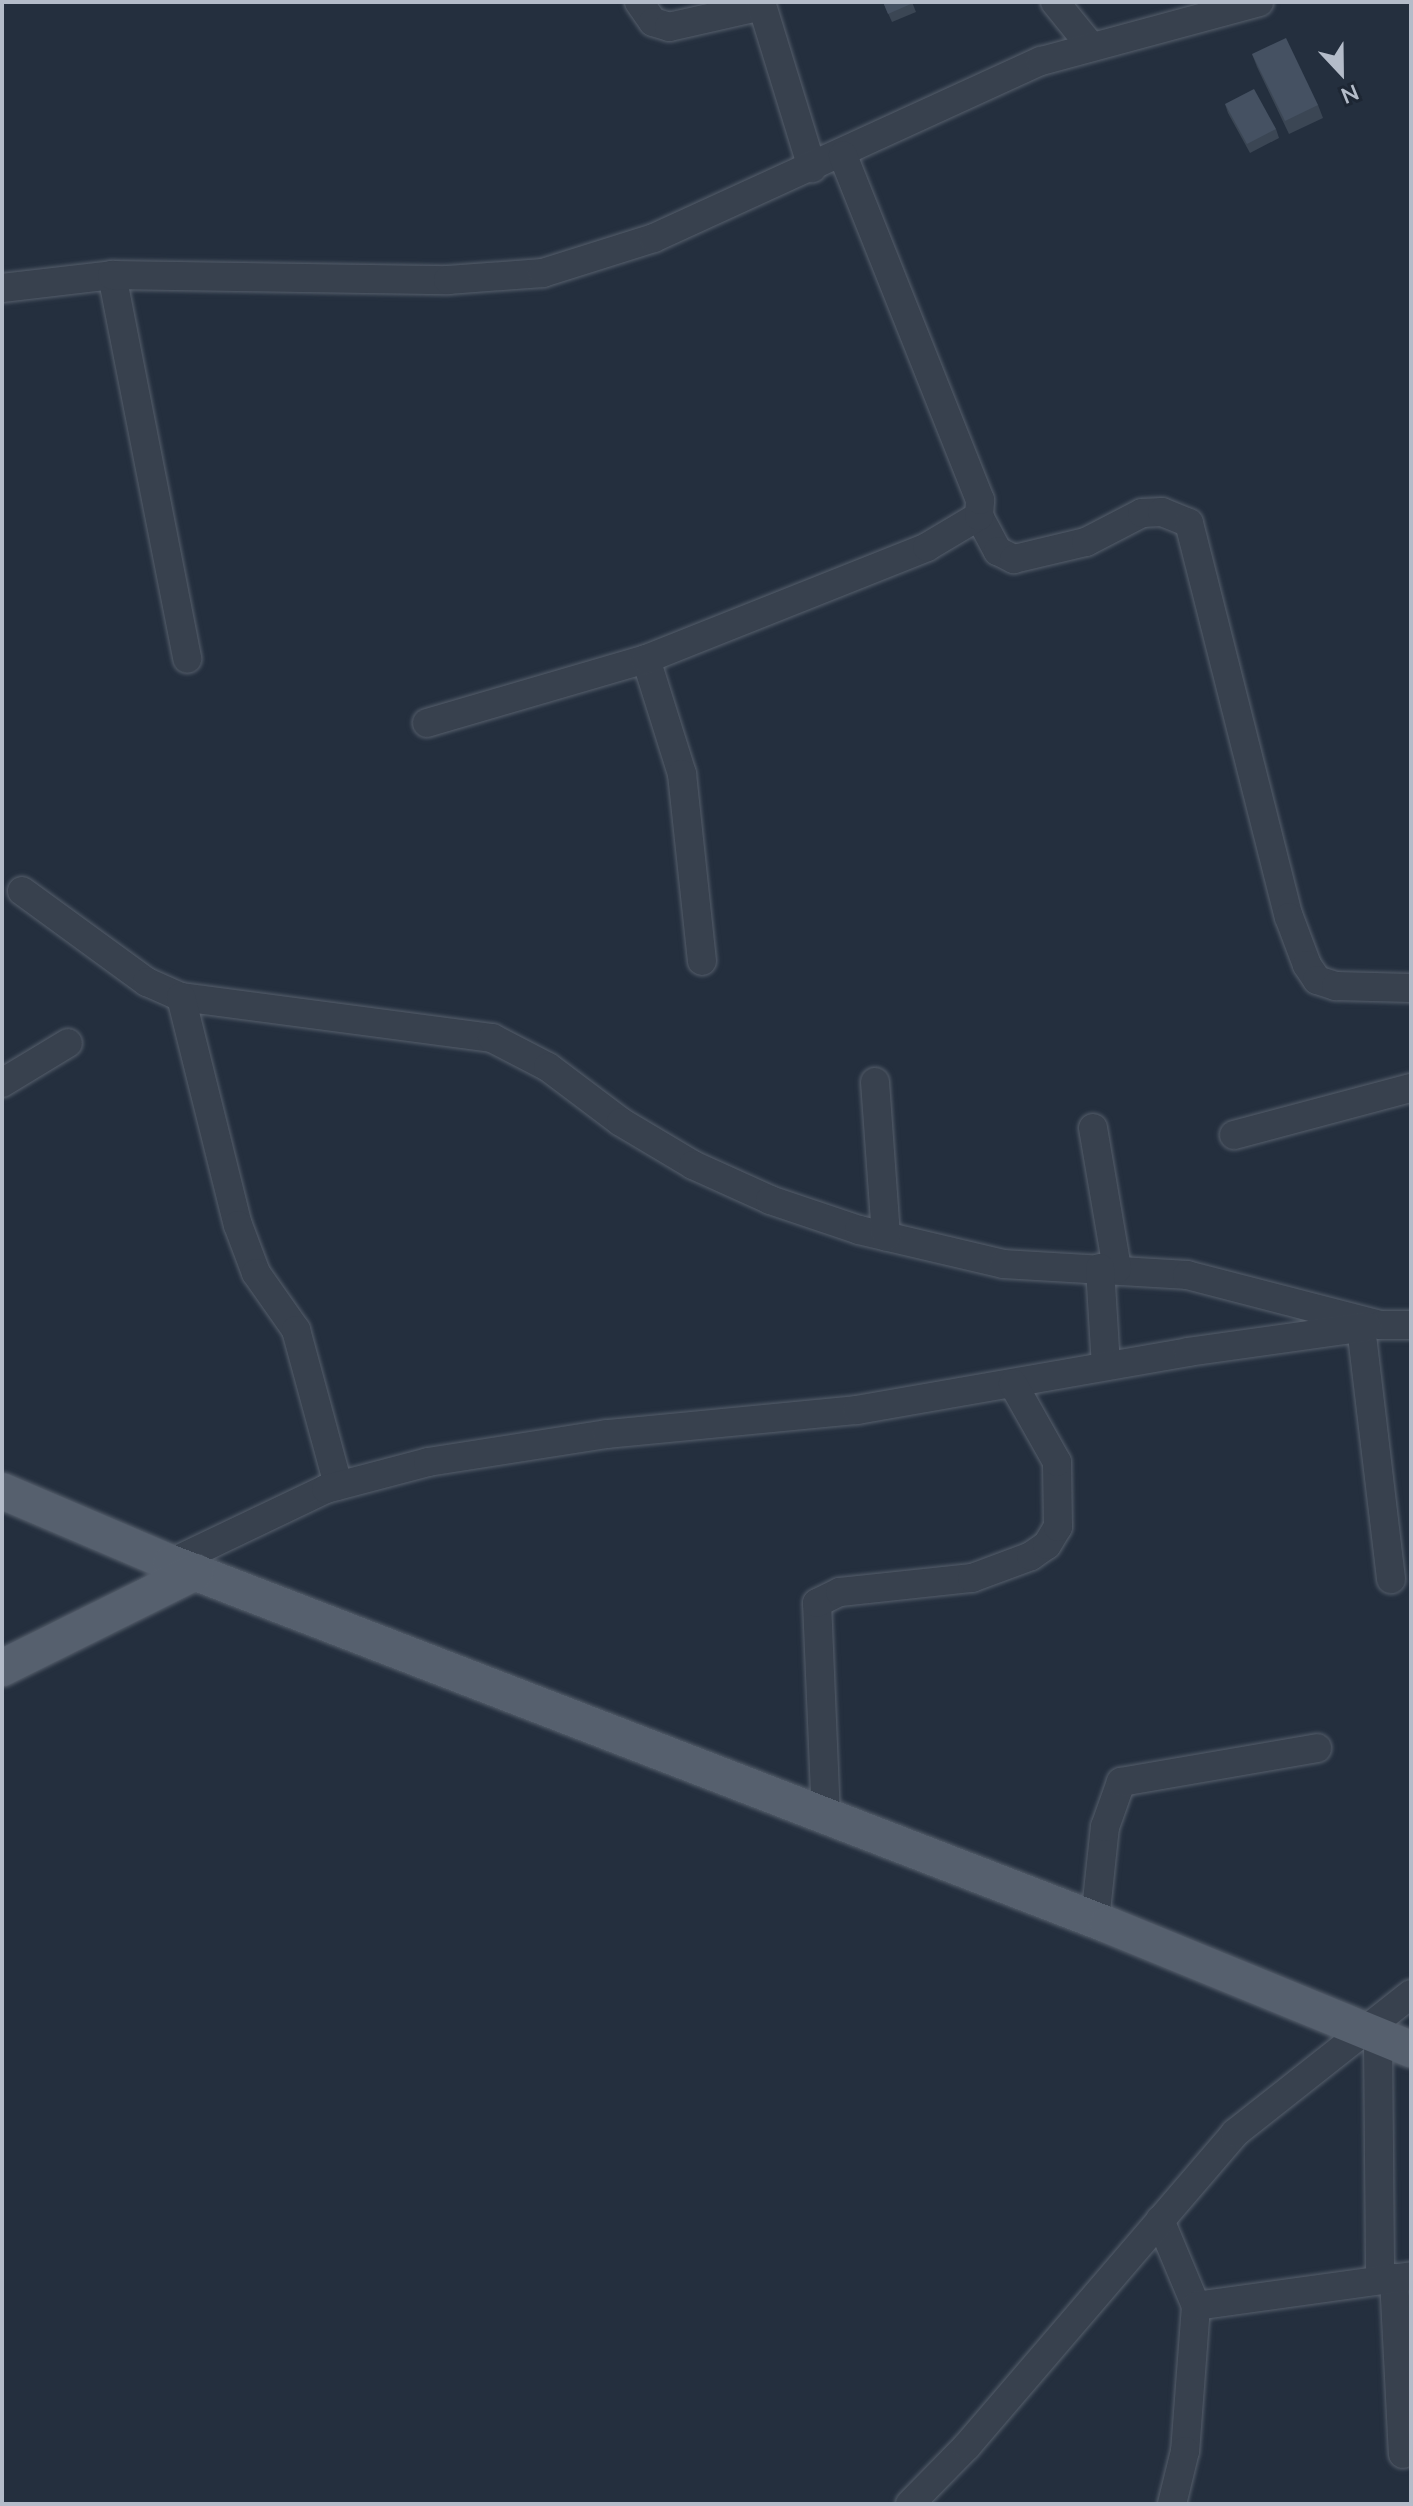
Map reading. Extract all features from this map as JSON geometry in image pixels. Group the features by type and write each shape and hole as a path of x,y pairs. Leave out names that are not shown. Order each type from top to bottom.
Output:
{"main road":[{"path":"2,1491 183,1568 1095,1920 1384,2039"},
{"path":"2,1668 183,1568"}],"street":[{"path":"639,2 653,22 669,27 762,4 812,168"},
{"path":"1055,2 1090,45"},
{"path":"2,288 112,275 448,280 543,273 640,243 843,155 1041,61 1090,45 1259,2"},
{"path":"843,155 980,500 979,516 998,551 1014,559 1086,542 1142,513 1162,512 1189,523 1289,917 1307,965 1317,980 1336,986 1411,988"},
{"path":"112,275 187,659"},
{"path":"427,723 646,659 927,547 979,516"},
{"path":"646,659 682,774 702,961"},
{"path":"22,891 147,982 181,997 492,1038 548,1067 621,1122 693,1165 770,1200 965,1258 1108,1268 1247,1287 1371,1326"},
{"path":"181,997 238,1225 256,1273 296,1330 338,1485"},
{"path":"2,1083 68,1043"},
{"path":"875,1082 886,1237"},
{"path":"1234,1135 1411,1088"},
{"path":"1093,1128 1108,1268 1106,1366"},
{"path":"183,1568 338,1485 484,1451 607,1434 810,1417 1106,1366 1371,1326 1411,1325"},
{"path":"1371,1326 1391,1579"},
{"path":"826,1817 817,1603 840,1592 972,1578 1031,1556 1047,1545 1058,1527 1057,1462 1013,1384"},
{"path":"1095,1920 1105,1827 1121,1782 1317,1748"},
{"path":"910,2504 967,2446 1235,2133 1384,2039 1411,1994"},
{"path":"1384,2039 1403,2454"},
{"path":"1160,2220 1196,2306 1185,2451 1172,2504"},
{"path":"1196,2306 1395,2278"}],"building":[{"path":"883,2 912,2 913,3 888,14"},
{"path":"1286,38 1318,105 1285,121 1252,54"},
{"path":"1254,89 1276,129 1247,144 1225,104"}]}
